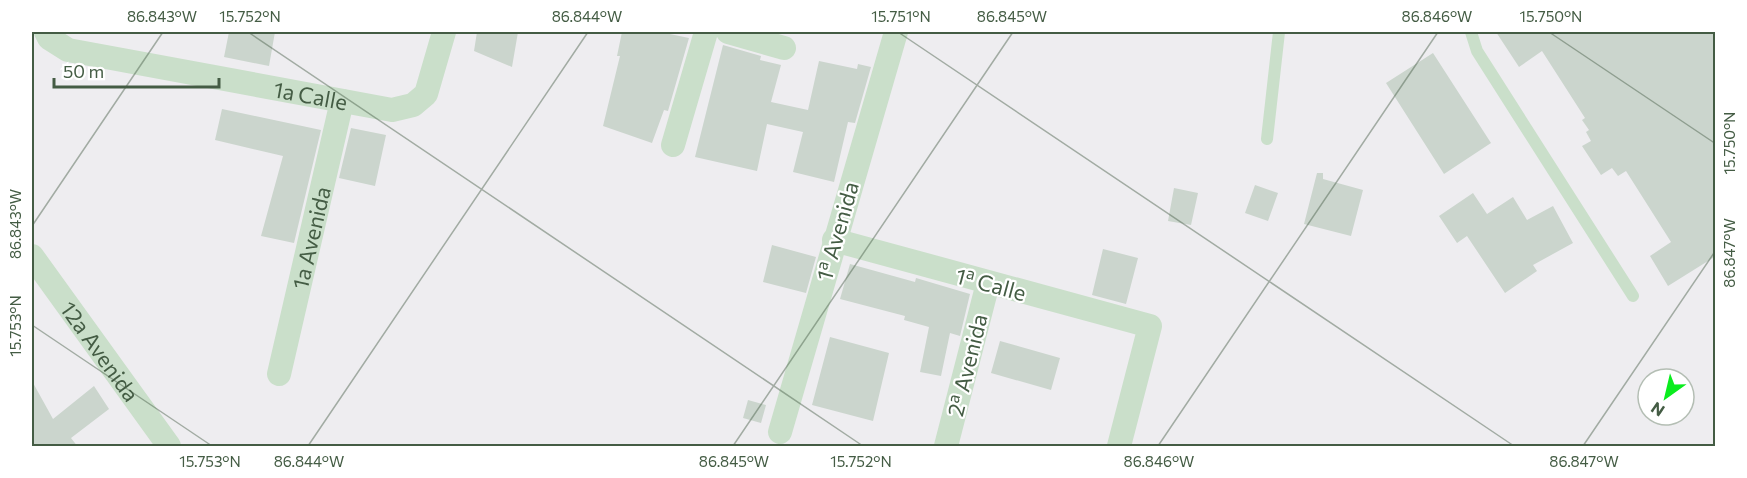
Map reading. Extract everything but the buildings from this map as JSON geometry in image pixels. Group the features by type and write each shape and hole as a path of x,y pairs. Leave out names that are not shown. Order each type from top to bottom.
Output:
{"street":[{"name":"1a Calle","path":"46,32 49,38 68,50 392,110 412,105 426,94 444,32"},
{"path":"673,145 706,32"},
{"path":"728,32 784,48"},
{"name":"1ª Avenida","path":"780,432 896,32"},
{"name":"1a Avenida","path":"279,374 342,101"},
{"name":"1ª Calle","path":"834,240 988,284 1149,326 1119,447"},
{"name":"12a Avenida","path":"32,256 169,447"},
{"name":"2ª Avenida","path":"946,447 988,284"}],"lane":[{"path":"1267,139 1279,32"},
{"path":"1471,32 1477,51 1633,296"}]}
